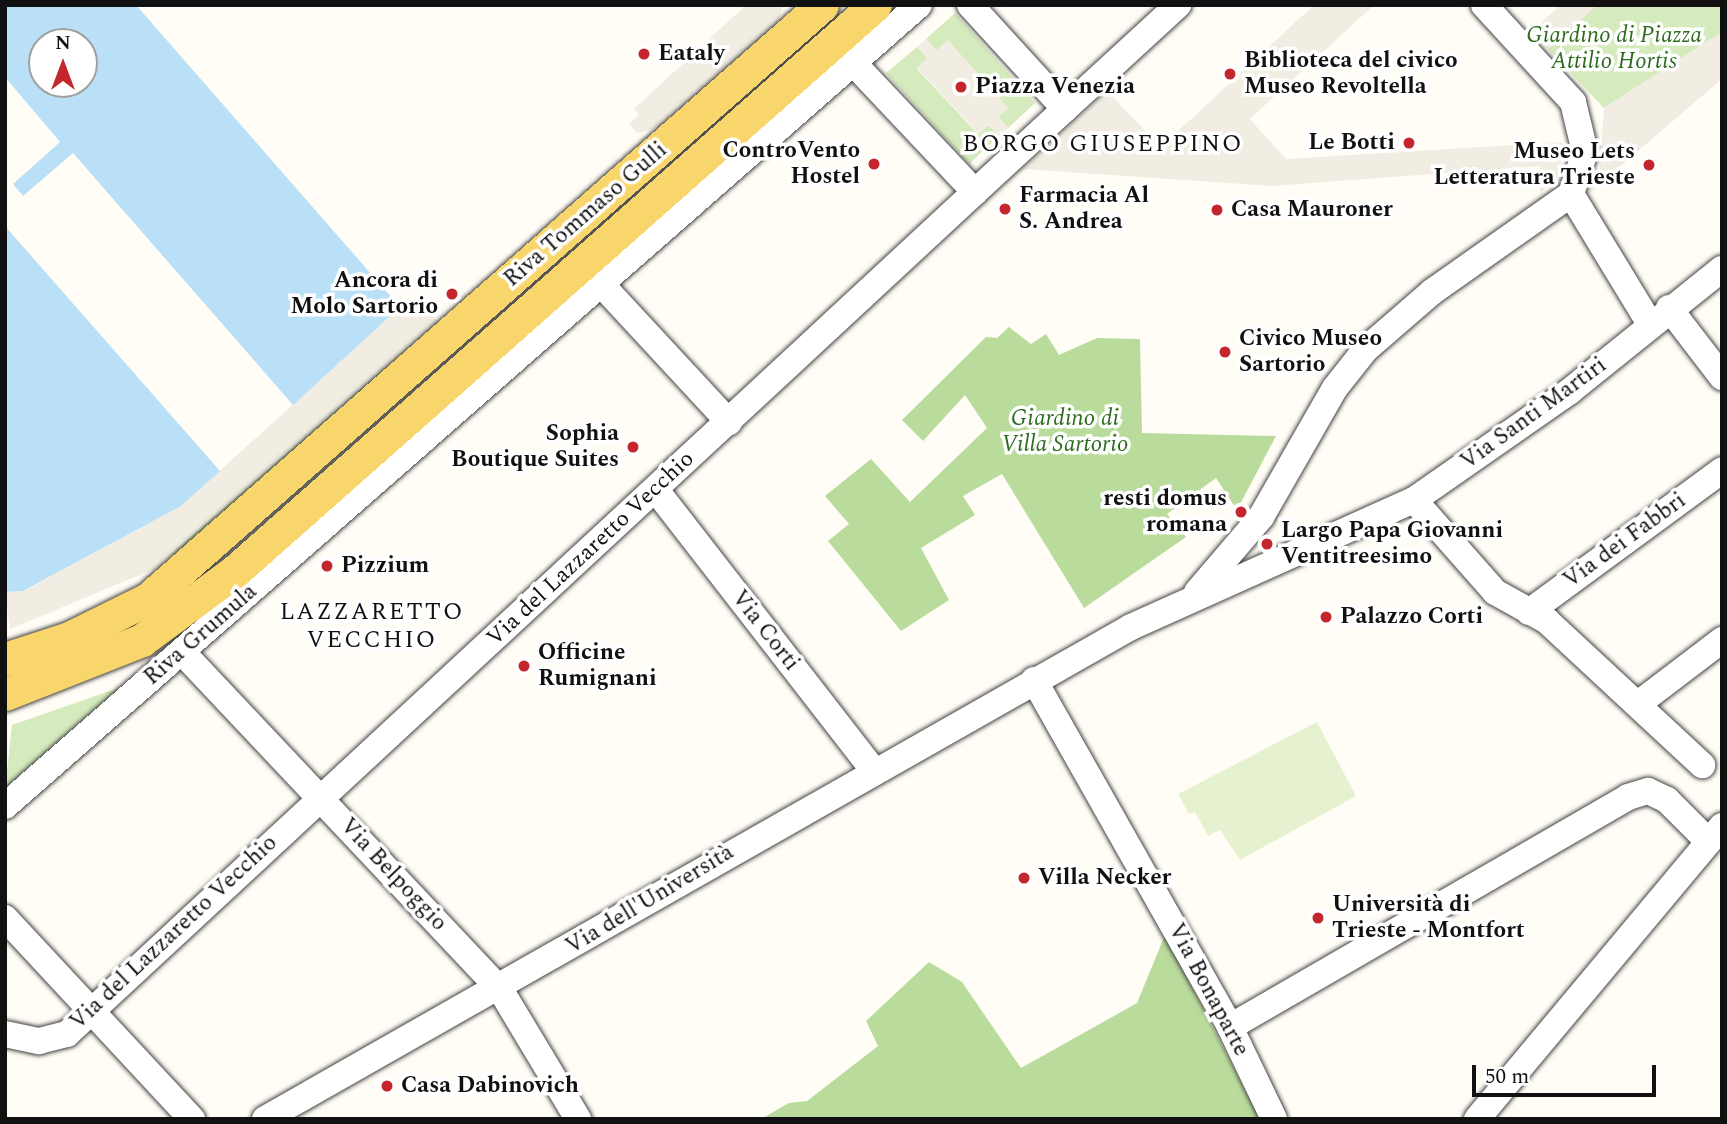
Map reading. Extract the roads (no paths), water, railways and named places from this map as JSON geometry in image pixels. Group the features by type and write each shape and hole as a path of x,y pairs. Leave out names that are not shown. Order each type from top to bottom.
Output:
{"main road":[{"name":"Riva Tommaso Gulli","path":"37,650 148,599 822,5"},
{"path":"843,53 875,5"},
{"name":"Riva Tommaso Gulli","path":"384,456 843,53"},
{"name":"Riva Grumula","path":"5,694 69,674 159,629 384,456"},
{"path":"5,659 37,650"}],"street":[{"path":"843,53 857,5"},
{"path":"384,456 602,285 843,53 919,5"},
{"path":"970,5 1065,109"},
{"path":"843,53 975,192 1178,5"},
{"path":"1034,680 1192,597 1261,517 1335,388 1366,350 1432,292 1571,194 1585,152 1580,119 1563,87 1484,5"},
{"name":"Via del Lazzaretto Vecchio","path":"5,1034 48,1040 67,1034 319,796 656,490 975,192"},
{"path":"1571,194 1660,316 1722,377"},
{"name":"Via Santi Martiri","path":"1192,597 1334,540 1414,500 1570,391 1660,316 1722,269"},
{"path":"602,285 729,422"},
{"name":"Riva Grumula","path":"5,806 182,652 384,456"},
{"name":"Via dei Fabbri","path":"1529,612 1722,470"},
{"name":"Via Corti","path":"656,490 874,771"},
{"path":"1414,500 1458,557 1529,612 1638,704 1702,765"},
{"path":"1638,704 1722,640"},
{"path":"5,668 37,650"},
{"name":"Via Belpoggio","path":"182,652 500,989 578,1119"},
{"name":"Via dell'Università","path":"264,1119 500,989 1034,680"},
{"name":"Via Bonaparte","path":"1034,680 1230,1027 1274,1119"},
{"path":"1230,1027 1628,797 1648,791 1667,800 1715,833 1477,1119"},
{"path":"5,918 192,1119"}],"water":[{"path":"5,5 136,5 400,307 293,405 73,153 23,196 13,184 60,142 5,77"},
{"path":"5,226 220,471 181,506 23,591 5,592"}],"place":[{"name":"Eataly","path":"644,54"},
{"name":"Biblioteca del civico Museo Revoltella","path":"1230,74"},
{"name":"Piazza Venezia","path":"961,87"},
{"name":"Le Botti","path":"1409,143"},
{"name":"ControVento Hostel","path":"874,164"},
{"name":"Museo Lets Letteratura Trieste","path":"1649,165"},
{"name":"Farmacia Al S. Andrea","path":"1005,209"},
{"name":"Casa Mauroner","path":"1217,210"},
{"name":"Ancora di Molo Sartorio","path":"452,294"},
{"name":"Civico Museo Sartorio","path":"1225,352"},
{"name":"Sophia Boutique Suites","path":"633,447"},
{"name":"resti domus romana","path":"1241,512"},
{"name":"Largo Papa Giovanni Ventitreesimo","path":"1267,544"},
{"name":"Pizzium","path":"327,566"},
{"name":"Palazzo Corti","path":"1326,617"},
{"name":"Officine Rumignani","path":"524,666"},
{"name":"Villa Necker","path":"1024,878"},
{"name":"Università di Trieste - Montfort","path":"1318,918"},
{"name":"Casa Dabinovich","path":"387,1086"}],"district":[{"name":"BORGO GIUSEPPINO","path":"1103,145"},
{"name":"LAZZARETTO VECCHIO","path":"372,627"}],"park label":[{"name":"Giardino di Piazza Attilio Hortis","path":"1614,49"},
{"name":"Giardino di Villa Sartorio","path":"1065,432"}]}
